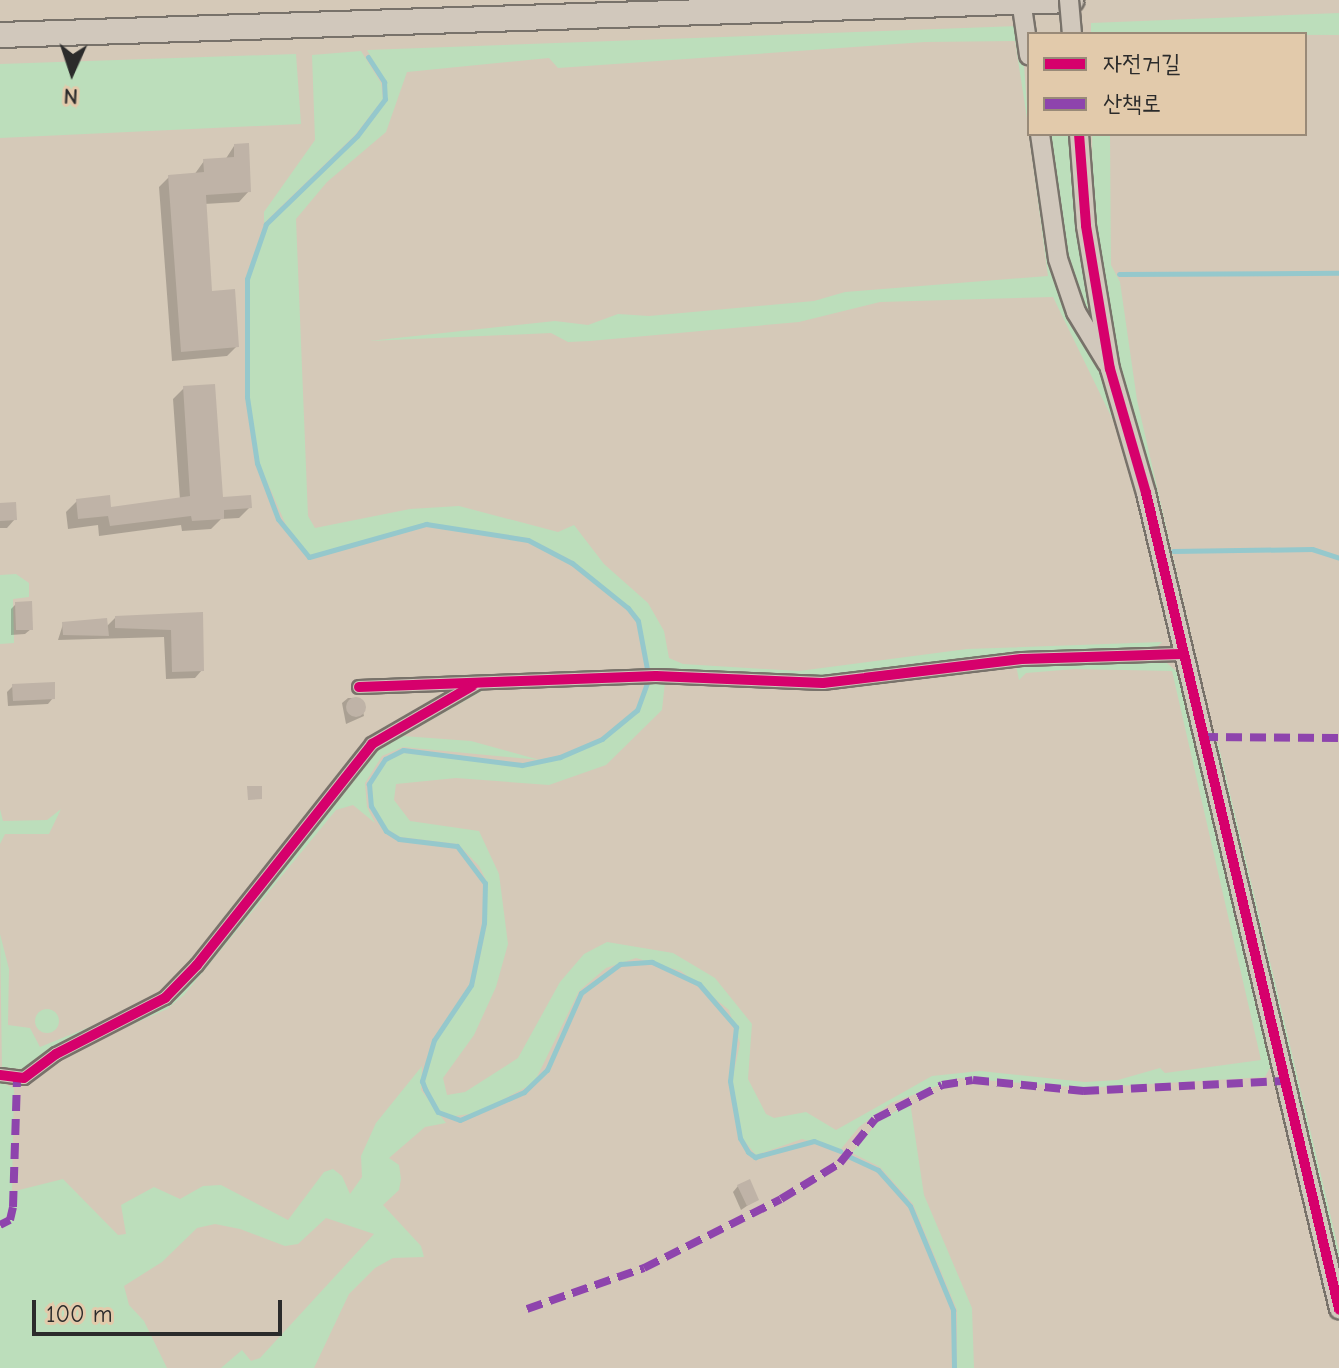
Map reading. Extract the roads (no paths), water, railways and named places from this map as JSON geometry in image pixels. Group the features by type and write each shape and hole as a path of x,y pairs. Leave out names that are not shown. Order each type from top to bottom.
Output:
{"highway":[{"path":"0,35 1070,0"}],"street":[{"path":"1070,0 1072,32"},
{"path":"1022,1 1027,40"},
{"path":"1040,136 1058,259 1076,312 1110,369"},
{"path":"1079,136 1110,369 1146,493 1181,654 1339,1309"},
{"path":"359,687 656,676 823,683 1022,659 1181,654"},
{"path":"0,1075 24,1078 56,1054 165,998 197,965 372,744 479,682"}],"waterway":[{"path":"368,57 384,82 385,99 357,136 266,224 247,279 247,397 257,463 278,519 309,557 426,524 528,540 572,563 628,608 638,621 647,669"},
{"path":"1119,274 1339,273"},
{"path":"1173,551 1312,549 1339,558"},
{"path":"647,683 637,710 602,739 560,757 522,765 403,750 385,759 369,784 371,806 386,831 399,839 457,846 485,883 484,923 471,985 434,1040 422,1081 425,1089 438,1112 460,1120 524,1092 547,1070 581,993 620,964 652,962 699,984 736,1027 730,1081 740,1138 748,1152 755,1157 814,1141 840,1151"},
{"path":"850,1157 878,1170 910,1206 953,1310 954,1368"}]}
